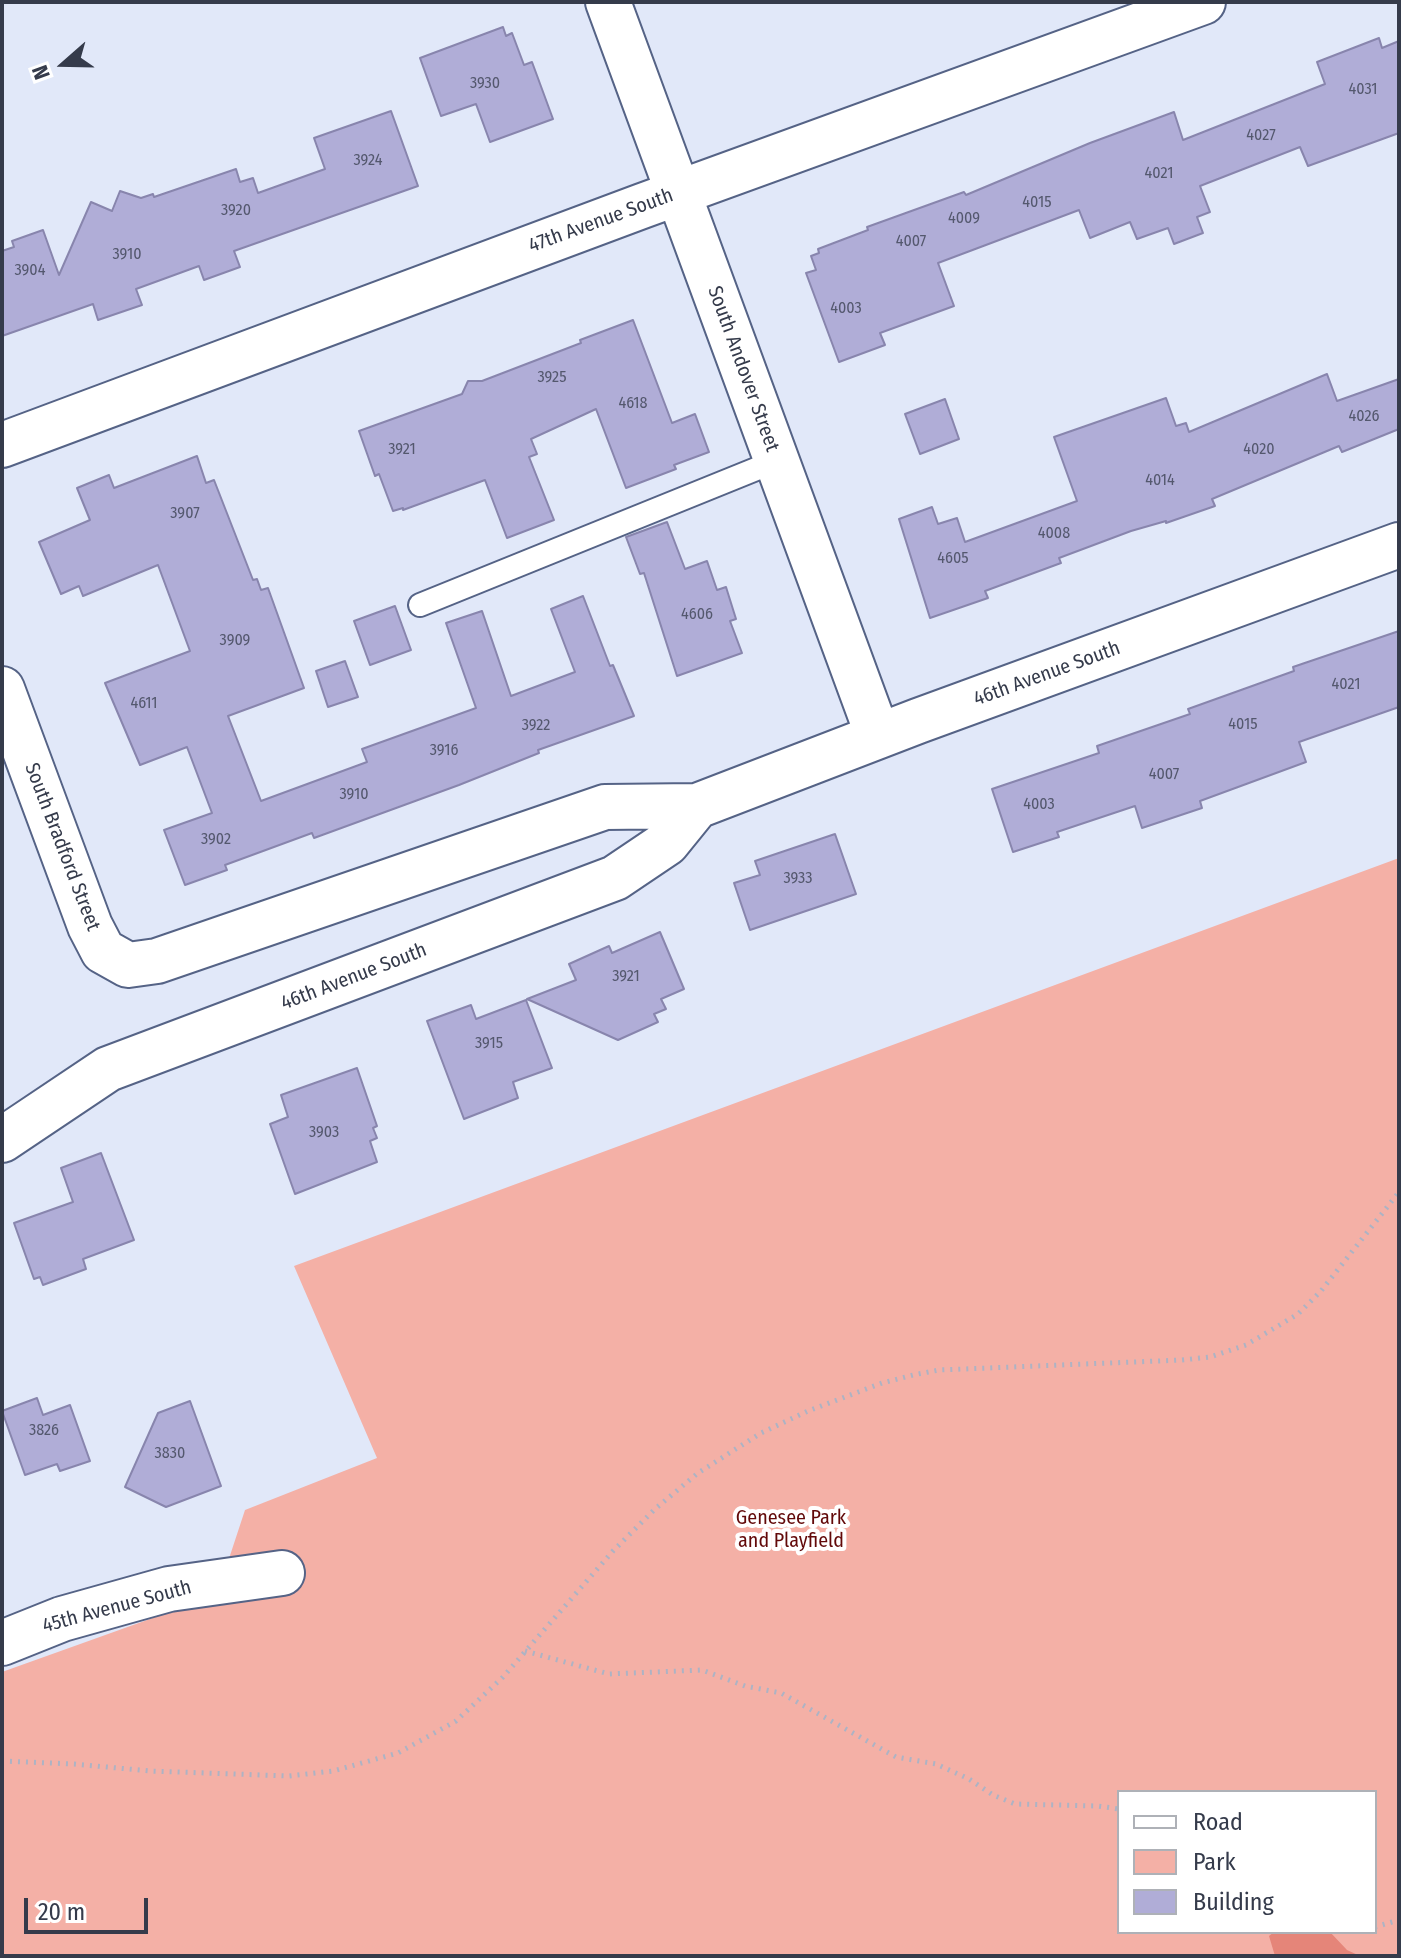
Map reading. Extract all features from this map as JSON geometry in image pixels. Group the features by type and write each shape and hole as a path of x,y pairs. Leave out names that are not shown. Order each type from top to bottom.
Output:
{"street":[{"name":"South Andover Street","path":"608,2 878,736"},
{"name":"47th Avenue South","path":"2,445 678,193 1203,2"},
{"name":"46th Avenue South","path":"157,961 605,807 697,806 878,736 1399,545"},
{"name":"South Bradford Street","path":"2,689 90,926 103,951 128,965 157,961"},
{"name":"46th Avenue South","path":"2,1140 108,1069 615,878 667,843 697,806"},
{"name":"45th Avenue South","path":"2,1643 62,1619 169,1589 282,1573"}],"lane":[{"path":"420,605 776,461"}],"path":[{"path":"2,1761 15,1759 150,1771 289,1776 333,1771 398,1753 456,1721 503,1677 613,1551 655,1509 698,1473 761,1433 882,1383 939,1370 1182,1360 1210,1357 1246,1345 1298,1314 1321,1291 1399,1192"},
{"path":"525,1651 609,1674 702,1670 745,1686 781,1693 896,1757 936,1764 1015,1804 1117,1809"},
{"path":"1377,1926 1399,1920"}],"green space":[{"name":"Genesee Park and Playfield","path":"1399,858 1399,1956 2,1956 2,1672 217,1595 245,1510 377,1458 294,1266"}],"shaded area":[{"path":"1332,1934 1347,1950 1360,1956 1275,1956 1269,1936"}],"building":[{"path":"503,27 506,36 512,33 524,65 532,62 553,119 490,142 476,104 441,116 420,58"},
{"path":"1379,38 1382,48 1399,41 1399,133 1308,166 1300,147 1200,186 1210,212 1197,217 1203,233 1174,244 1168,228 1137,239 1130,222 1090,238 1079,210 938,263 954,306 880,333 885,345 839,362 806,273 816,270 811,256 819,253 818,249 868,230 867,227 964,192 966,195 1174,112 1183,140 1325,84 1317,62"},
{"path":"391,111 418,186 234,251 240,267 204,280 199,266 136,289 142,305 98,320 93,304 2,336 2,251 14,247 12,241 43,230 59,275 91,202 112,211 120,191 141,198 153,194 154,197 236,169 240,182 253,178 258,193 325,169 314,138"},
{"path":"633,320 672,423 695,414 709,452 674,465 676,469 626,488 596,409 531,439 537,454 529,457 554,520 507,538 485,480 393,511 379,474 375,476 359,431 462,394 468,381 482,381"},
{"path":"1327,374 1337,401 1399,379 1399,429 1342,452 1339,446 1212,499 1215,506 1131,531 1059,558 1061,563 985,591 988,598 930,618 899,519 932,507 938,524 957,518 965,542 1077,501 1054,437 1166,398 1176,426 1186,423 1189,432"},
{"path":"945,399 959,439 920,454 905,414"},
{"path":"197,456 206,483 214,480 253,580 257,579 261,590 268,588 304,688 228,716 261,801 367,762 362,749 476,708 446,623 482,611 511,696 575,672 551,609 583,596 610,666 613,665 634,716 538,750 539,753 459,785 314,838 312,833 225,865 227,870 185,885 164,830 212,813 187,747 140,765 105,683 190,651 158,565 83,596 79,586 61,594 39,542 90,520 77,488 109,475 114,488"},
{"path":"667,522 685,569 707,561 717,590 726,587 736,619 730,621 742,653 677,676 644,573 640,574 626,537"},
{"path":"395,606 411,650 370,665 354,621"},
{"path":"1399,631 1399,707 1299,742 1306,762 1200,801 1202,808 1142,828 1135,806 1057,832 1059,837 1013,852 992,789 1099,753 1097,746 1190,714 1188,709 1294,671 1293,667"},
{"path":"345,661 358,697 328,707 316,671"},
{"path":"835,834 856,894 750,930 734,883 760,875 755,861"},
{"path":"660,932 684,989 661,999 666,1009 654,1014 658,1022 618,1040 527,999 576,980 569,964 609,946 612,953"},
{"path":"526,1000 552,1068 513,1082 518,1098 464,1119 427,1021 471,1005 476,1019"},
{"path":"357,1068 377,1126 373,1128 377,1138 370,1141 377,1162 295,1194 270,1124 288,1117 281,1095"},
{"path":"101,1153 134,1240 83,1259 86,1269 43,1285 40,1277 34,1279 14,1223 73,1202 61,1168"},
{"path":"37,1398 43,1415 70,1405 90,1461 60,1471 57,1464 25,1475 2,1411"},
{"path":"190,1401 221,1486 166,1507 125,1487 158,1413"}]}
